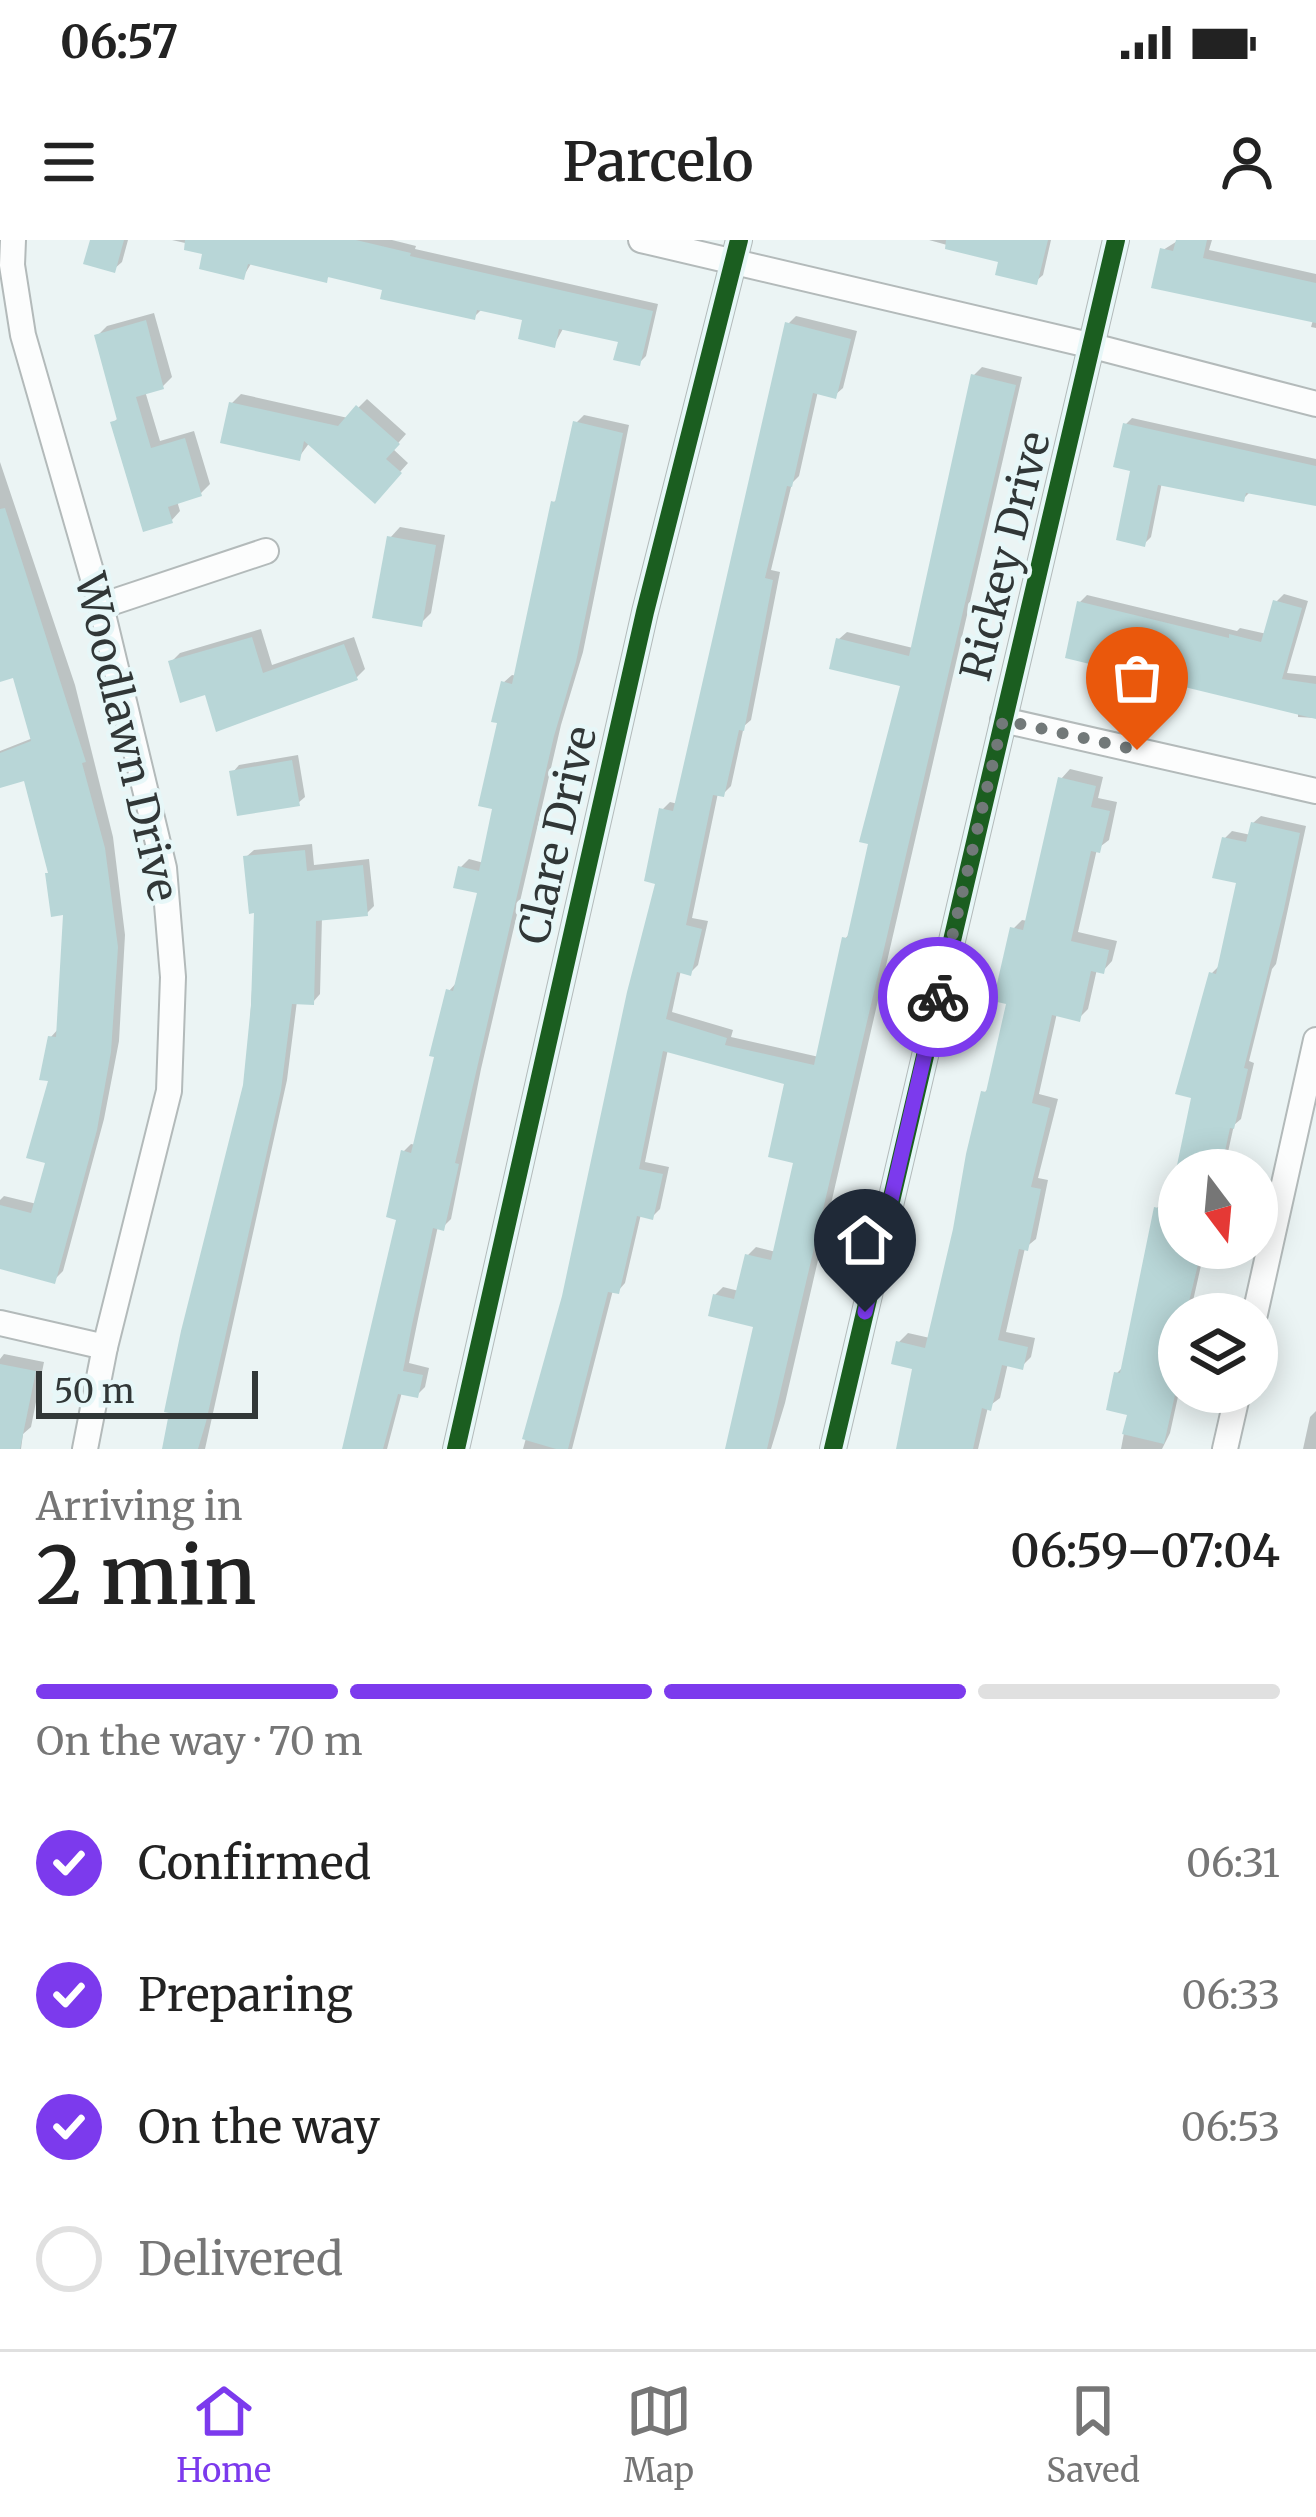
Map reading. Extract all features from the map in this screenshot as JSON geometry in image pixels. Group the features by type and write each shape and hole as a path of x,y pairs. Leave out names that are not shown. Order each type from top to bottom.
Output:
{"street":[{"name":"Woodlawn Drive","path":"13,240 22,334 101,606 164,868 173,977 169,1090 105,1347 86,1449"},
{"path":"641,240 736,251 1316,404"},
{"name":"Rickey Drive","path":"833,1449 1116,240"},
{"name":"Clare Drive","path":"456,1449 645,612 736,251"},
{"path":"101,606 266,551"},
{"path":"1003,720 1316,790"},
{"path":"1260,1293 1316,1040"},
{"path":"0,1323 105,1347"},
{"path":"1225,1449 1233,1413"}],"building":[{"path":"90,240 124,240 115,273 83,264"},
{"path":"185,240 356,240 653,311 640,366 613,360 618,342 559,329 555,348 518,339 522,320 477,310 475,320 380,299 382,290 328,277 327,283 248,264 244,280 199,269 202,254 184,250"},
{"path":"946,240 1048,240 1037,285 995,275 998,262 945,249"},
{"path":"1176,240 1207,240 1203,258 1316,283 1316,323 1151,288 1160,248 1173,251"},
{"path":"146,320 164,389 136,397 151,448 185,438 202,496 168,507 173,523 143,532 110,422 117,420 94,335"},
{"path":"785,322 851,339 836,399 813,393 792,487 787,486 765,578 773,580 744,731 739,730 724,797 713,795 686,925 702,929 691,976 677,972 666,1019 727,1038 725,1045 814,1065 868,844 859,842 900,686 829,669 836,638 909,656 971,374 1016,385 767,1449 725,1449 753,1327 708,1316 713,1294 734,1299 745,1254 771,1260 793,1163 768,1157 784,1084 663,1051 639,1169 663,1174 653,1220 637,1216 619,1294 608,1292 568,1449 556,1449 522,1439 562,1296 655,884 644,881 659,808 673,811"},
{"path":"229,402 338,426 356,405 400,444 386,459 402,473 375,504 304,441 300,461 220,443"},
{"path":"573,421 623,433 576,662 554,736 455,1163 459,1164 444,1231 433,1228 412,1325 403,1371 423,1375 418,1398 398,1394 383,1449 342,1449 396,1220 386,1217 401,1150 411,1153 446,989 453,991 477,893 453,888 458,866 479,871 492,809 478,806 497,723 491,722 501,681 512,684"},
{"path":"1123,423 1316,466 1316,506 1246,493 1244,502 1158,485 1145,547 1116,540 1130,471 1113,467"},
{"path":"5,508 86,762 82,763 105,848 118,947 111,1052 97,1130 55,1284 0,1269 0,1205 31,1213 45,1163 26,1158 48,1081 39,1080 48,1036 56,1037 63,915 51,917 48,873 24,781 0,788 0,753 31,741 13,678 0,682 0,509"},
{"path":"387,536 436,545 422,627 372,618"},
{"path":"1273,600 1302,608 1282,679 1316,684 1316,719 1065,658 1077,601 1261,642"},
{"path":"252,637 263,673 344,644 358,680 216,732 205,695 180,703 168,661"},
{"path":"292,760 300,806 237,816 229,771"},
{"path":"1058,777 1096,786 1091,807 1110,811 1100,853 1091,851 1071,941 1109,950 1104,974 1091,971 1080,1022 1052,1015 1032,1103 1050,1108 1031,1187 1041,1189 1028,1251 1019,1249 998,1340 1028,1347 1023,1370 1002,1365 991,1411 982,1408 973,1449 896,1449 912,1369 891,1364 896,1341 925,1348 966,1154 1006,1004 993,1001 1010,927 1023,930"},
{"path":"1251,822 1300,833 1234,1129 1230,1128 1226,1149 1180,1149 1191,1098 1175,1094 1209,972 1216,974 1236,883 1212,878 1222,837 1246,842"},
{"path":"305,850 307,871 363,865 368,916 316,921 314,1005 292,1004 281,1090 206,1422 198,1449 162,1449 169,1413 164,1412 181,1331 243,1085 254,913 249,914 243,856"},
{"path":"1154,1207 1158,1208 1158,1269 1197,1269 1191,1293 1158,1293 1158,1413 1171,1413 1164,1444 1122,1434 1127,1415 1106,1410 1114,1372 1120,1373"},
{"path":"0,1364 36,1371 20,1449 0,1449"}],"cycle path":[{"path":"456,1449 645,612 739,240"},
{"path":"833,1449 1116,240"}],"way so far":[{"path":"938,997 1003,720 1137,750"}],"route":[{"path":"865,1312 938,997"}]}
